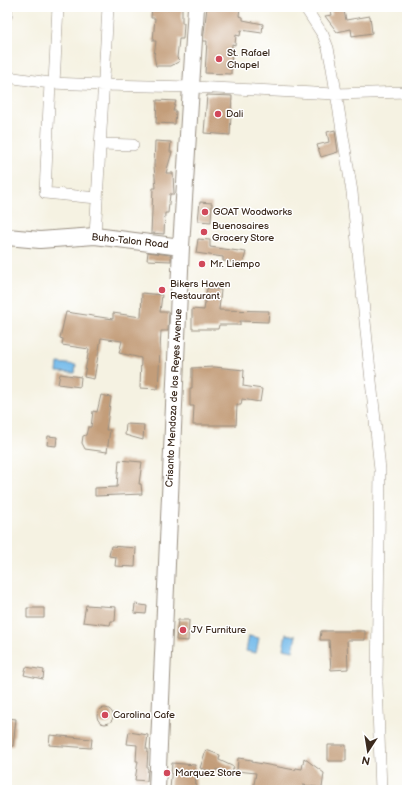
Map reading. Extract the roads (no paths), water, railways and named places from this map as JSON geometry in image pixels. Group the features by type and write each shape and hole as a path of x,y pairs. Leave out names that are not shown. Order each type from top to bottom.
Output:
{"main road":[{"name":"Crisanto Mendoza de los Reyes Avenue","path":"157,790 181,247 196,7"},
{"name":"Buho-Talon Road","path":"7,237 14,239 40,240 95,236 181,247"}],"street":[{"path":"7,7 7,15"},
{"path":"58,7 45,193 97,198"},
{"path":"95,236 108,7"},
{"path":"305,7 323,35 328,48 352,192 380,470 377,682 382,790"},
{"path":"7,77 52,83 104,86 192,87 336,94 407,92"},
{"path":"100,144 133,145"}],"water":[{"path":"58,363 76,365 75,373 57,372"},
{"path":"286,634 296,636 293,651 283,649"},
{"path":"249,636 259,638 256,653 246,651"}],"place":[{"name":"St. Rafael Chapel","path":"219,59"},
{"name":"Dali","path":"218,114"},
{"name":"GOAT Woodworks","path":"205,212"},
{"name":"Buenosaires Grocery Store","path":"204,232"},
{"name":"Mr. Liempo","path":"202,264"},
{"name":"Bikers Haven Restaurant","path":"162,290"},
{"name":"JV Furniture","path":"183,630"},
{"name":"Carolina Cafe","path":"105,715"},
{"name":"Marquez Store","path":"167,773"}]}
